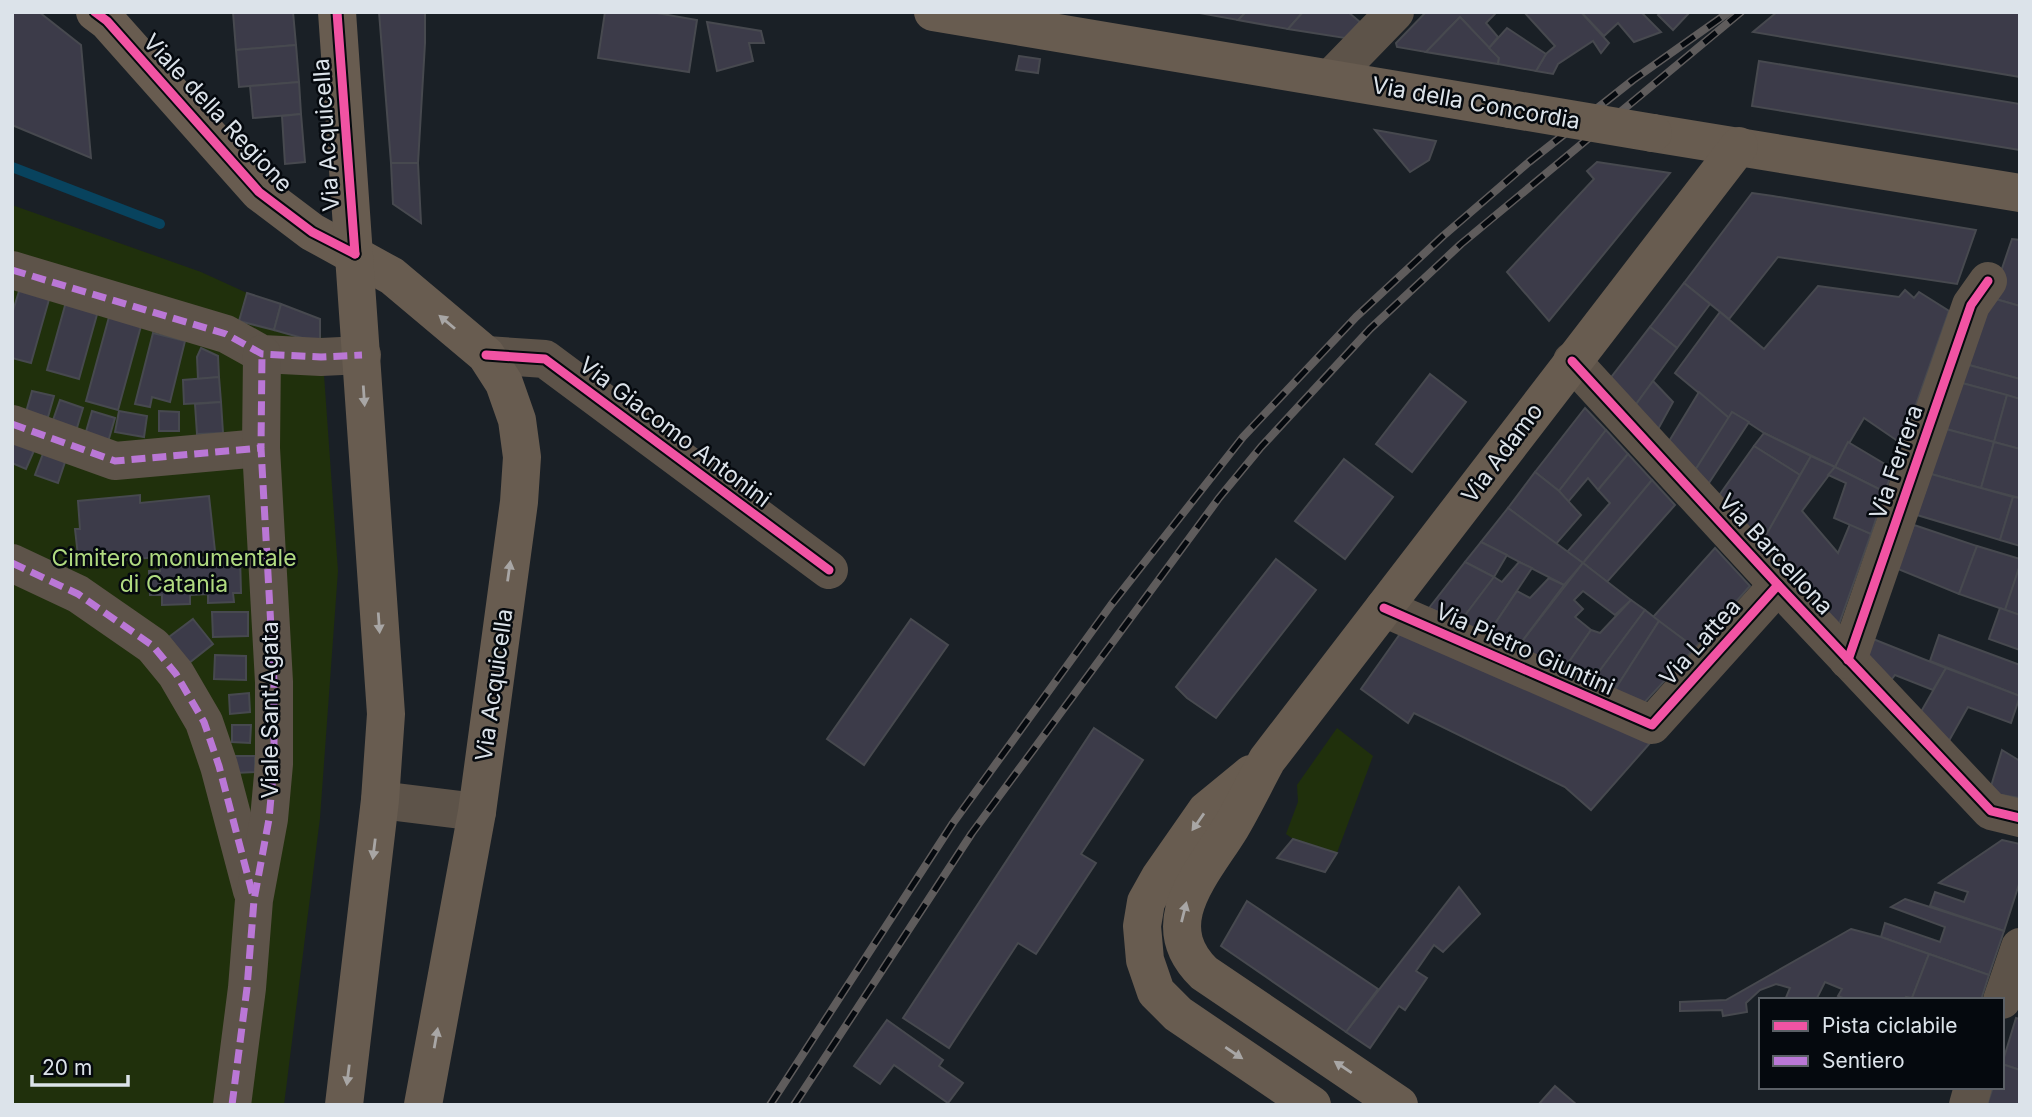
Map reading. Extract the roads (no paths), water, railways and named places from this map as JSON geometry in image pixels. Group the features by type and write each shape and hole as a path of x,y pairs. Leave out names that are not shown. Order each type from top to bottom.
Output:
{"main road":[{"name":"Via Acquicella","path":"337,12 386,714 380,800 344,1105"},
{"name":"Via della Concordia","path":"933,12 2020,193"},
{"name":"Viale della Regione","path":"103,15 260,192 312,232 355,254"},
{"name":"Via Adamo","path":"1267,760 1739,146"},
{"name":"Via Acquicella","path":"355,254 392,276 486,355 504,383 517,420 522,457 519,502 477,812 423,1105"},
{"path":"1267,760 1231,827 1193,886 1181,925 1183,943 1193,962 1204,973 1399,1105"},
{"path":"1267,760 1206,811 1146,902 1142,935 1148,974 1156,992 1178,1014 1312,1105"}],"street":[{"path":"1331,78 1395,12"},
{"path":"12,270 226,334 262,354 321,357 362,355"},
{"name":"Via Ferrera","path":"1848,660 1972,305 1988,281"},
{"name":"Viale Sant'Agata","path":"232,1105 247,988 254,900 269,819 274,764 274,682 261,448 262,354"},
{"name":"Via Giacomo Antonini","path":"486,355 545,359 829,570"},
{"name":"Via Barcellona","path":"1572,361 1991,811 2020,818"},
{"path":"12,424 115,461 261,448"},
{"path":"12,563 78,594 153,646 176,674 204,722 219,766 254,900"},
{"name":"Via Lattea","path":"1652,725 1778,585"},
{"name":"Via Pietro Giuntini","path":"1384,608 1652,725"},
{"path":"380,800 477,812"},
{"path":"2003,998 2019,954"}],"waterway":[{"path":"12,167 160,224"}],"railway":[{"path":"770,1105 953,823 1111,605 1243,437 1356,317 1443,236 1529,162 1633,80 1729,12"},
{"path":"794,1105 972,833 1219,498 1261,447 1370,329 1461,244 1741,12"}],"park label":[{"name":"Cimitero monumentale di Catania","path":"174,571"}]}
